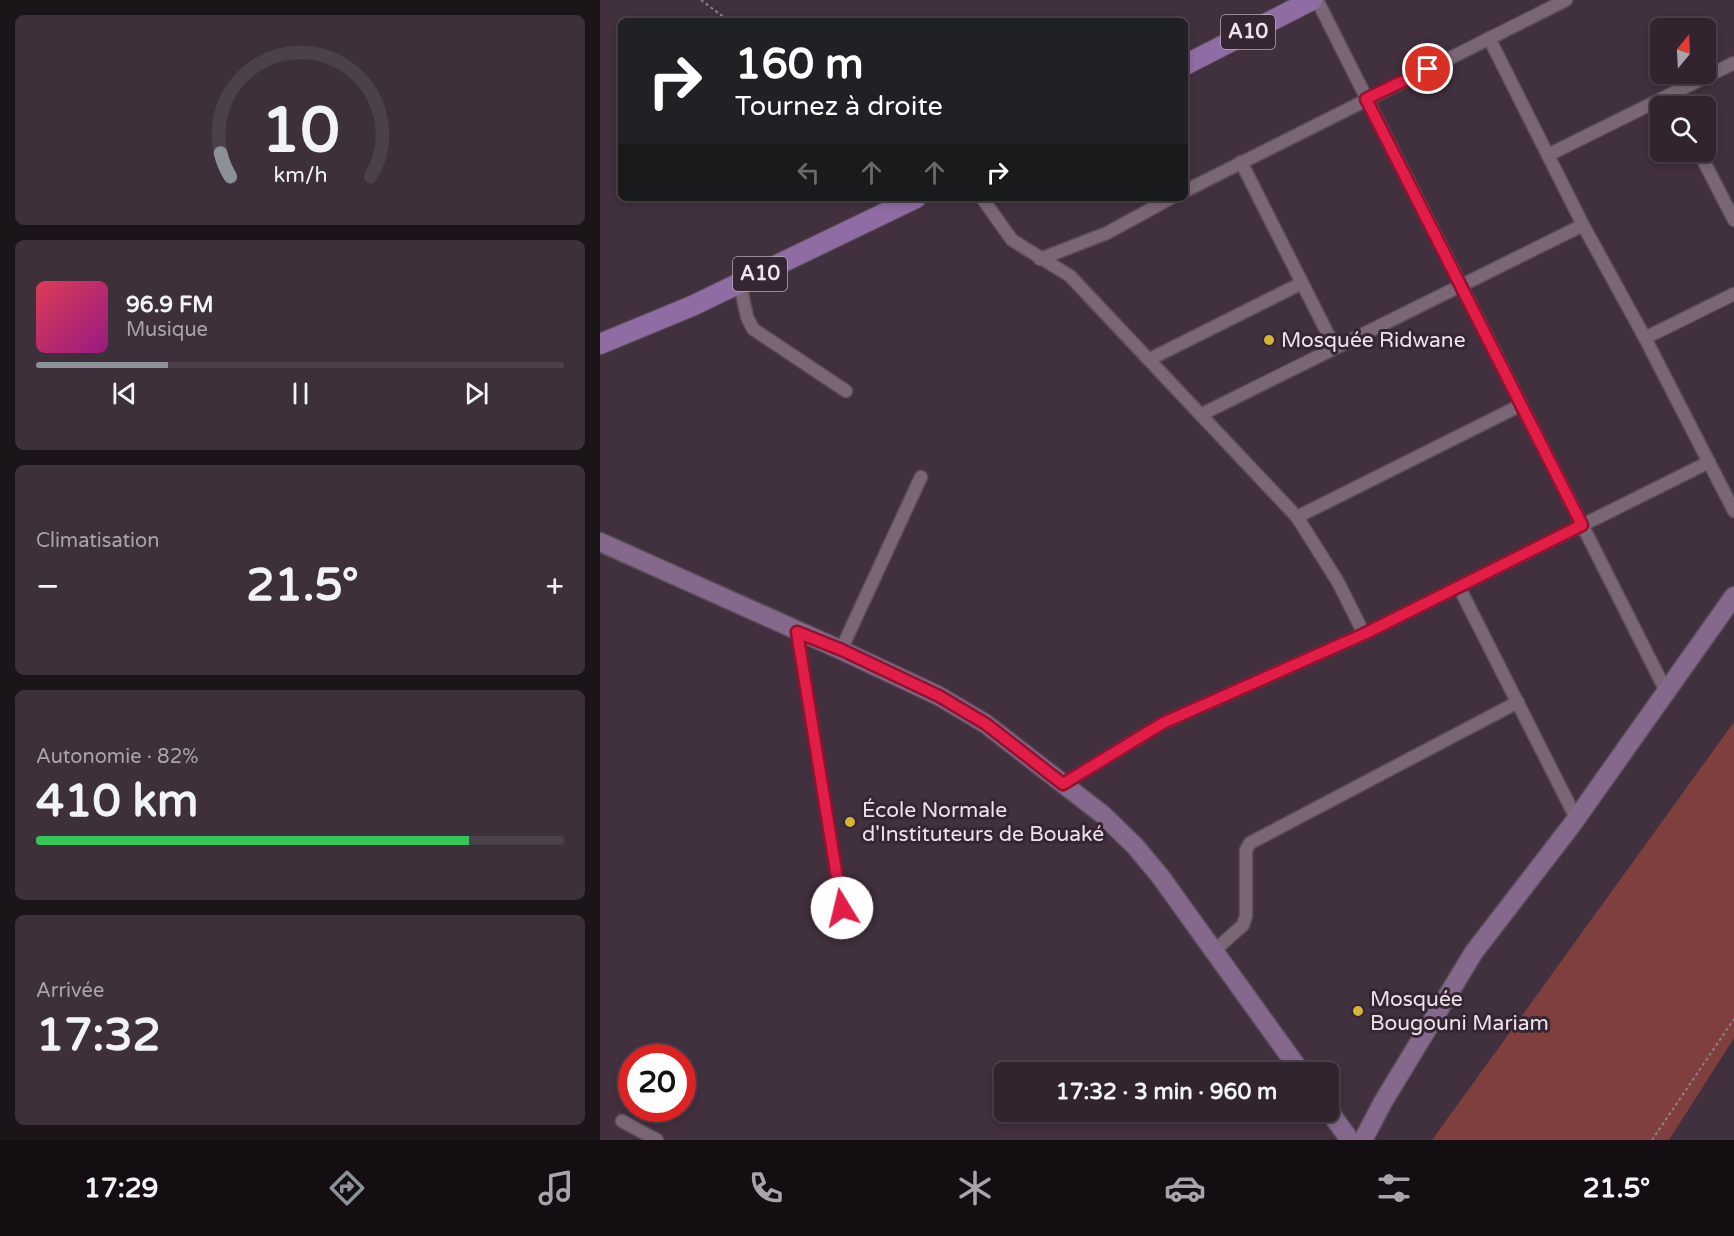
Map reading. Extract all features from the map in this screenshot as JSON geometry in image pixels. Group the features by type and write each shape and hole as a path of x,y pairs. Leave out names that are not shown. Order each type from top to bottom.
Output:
{"main road":[{"name":"A10","path":"1188,63 1312,0"},
{"name":"A10","path":"600,344 740,284 910,201"}],"street":[{"path":"1317,0 1666,691"},
{"path":"1188,189 1566,0"},
{"path":"1489,38 1583,225 1645,338 1734,511"},
{"path":"1548,155 1734,63"},
{"path":"1241,162 1335,348"},
{"path":"1704,162 1734,219"},
{"path":"984,201 1012,240 1070,276 1297,517 1338,582 1364,634"},
{"path":"1040,259 1107,233 1166,201"},
{"path":"1202,414 1583,225"},
{"path":"1150,359 1302,283"},
{"path":"740,284 747,317 753,328 846,391"},
{"path":"1645,338 1734,294"},
{"path":"1297,517 1521,405"},
{"path":"1063,784 1163,723 1364,634 1709,462"},
{"path":"842,650 921,477"},
{"path":"600,542 797,632 842,650 939,696 986,724 1102,814 1135,846 1160,876 1294,1062"},
{"path":"1459,586 1576,818"},
{"path":"1363,1140 1383,1102 1474,952 1576,818 1734,596"},
{"path":"1214,951 1243,925 1246,916 1246,850 1250,843 1518,702"},
{"path":"624,1122 657,1140"},
{"path":"1337,1122 1350,1140"}],"lane":[{"path":"797,632 842,908"}],"path":[{"path":"701,0 725,18"},
{"path":"1652,1140 1734,1019"}],"shaded area":[{"path":"1734,722 1734,1038 1669,1140 1432,1140"}],"place":[{"name":"Mosquée Ridwane","path":"1269,340"},
{"name":"École Normale d'Instituteurs de Bouaké","path":"850,822"},
{"name":"Mosquée Bougouni Mariam","path":"1358,1011"}],"route":[{"path":"842,908 797,632 842,650 939,696 986,724 1063,784 1163,723 1364,634 1582,525 1366,99 1428,69"}]}
